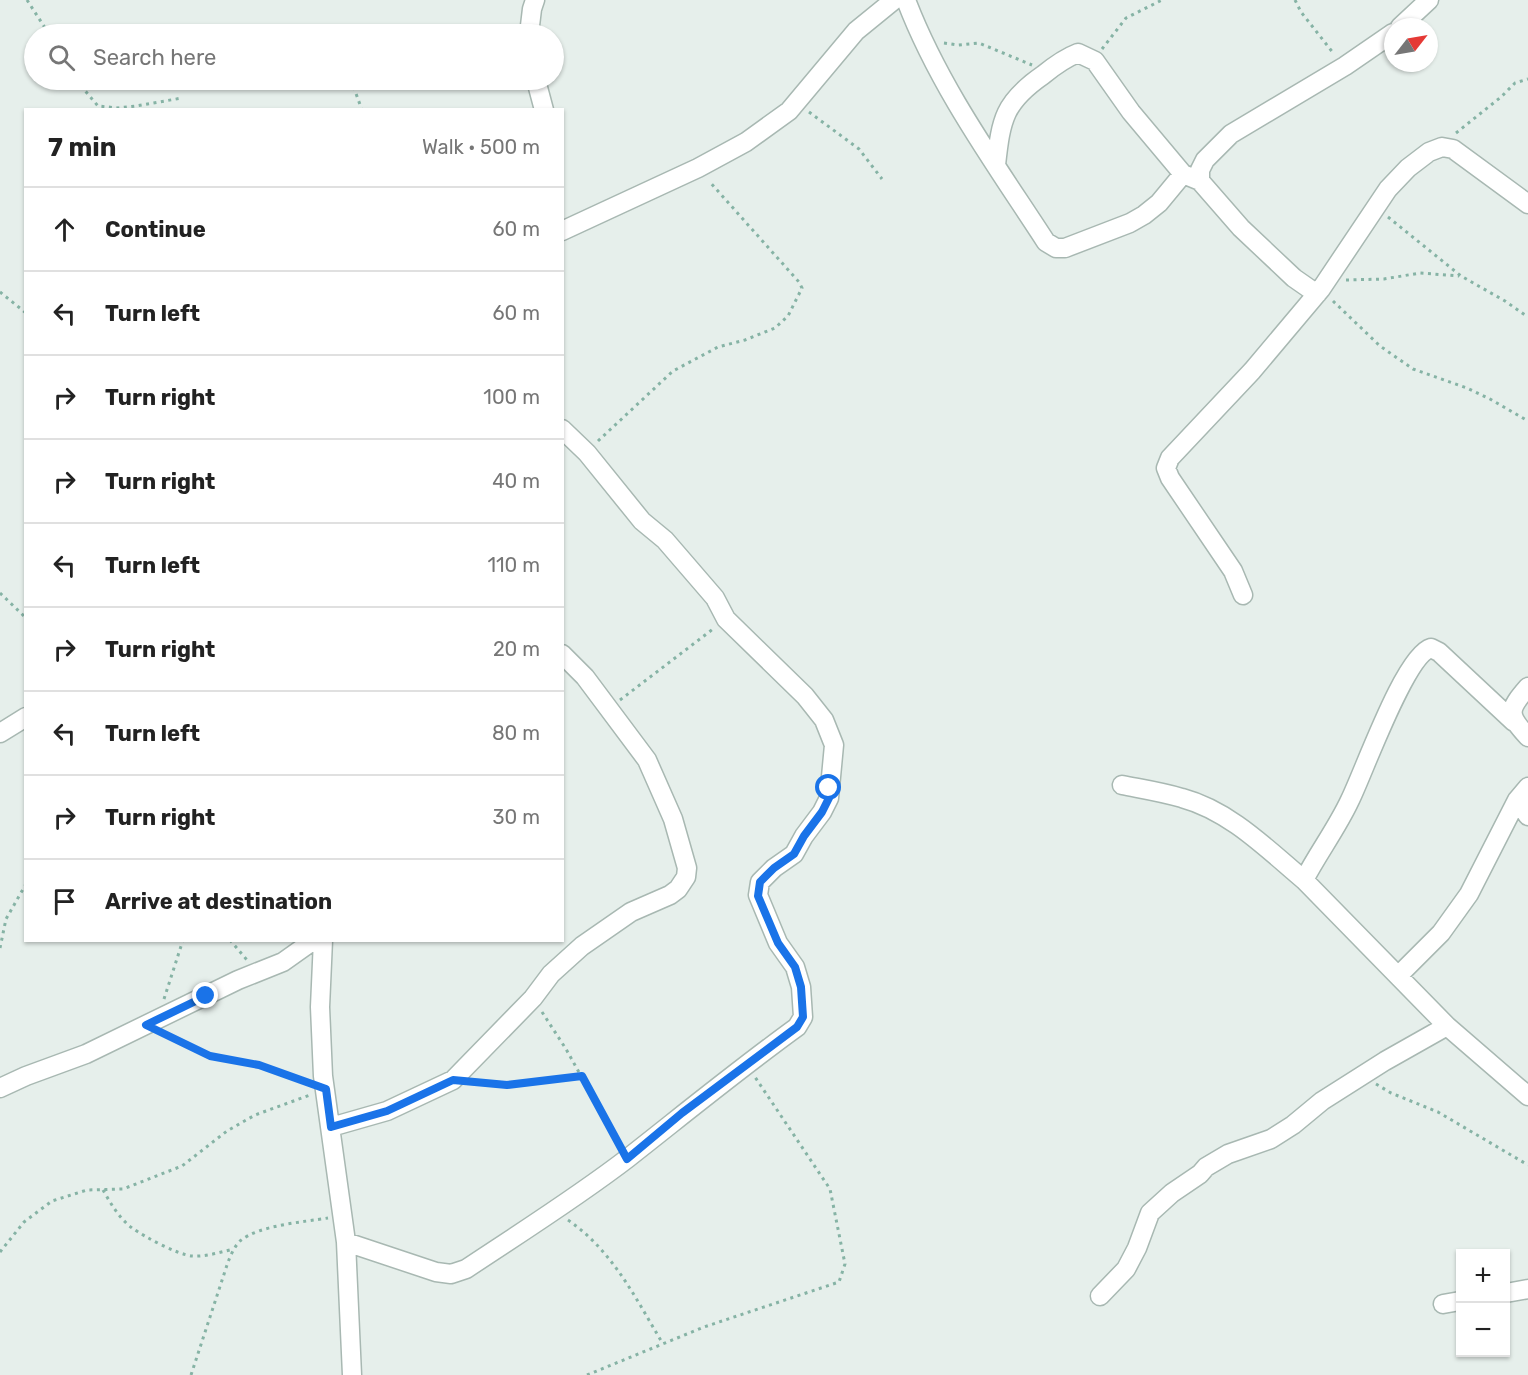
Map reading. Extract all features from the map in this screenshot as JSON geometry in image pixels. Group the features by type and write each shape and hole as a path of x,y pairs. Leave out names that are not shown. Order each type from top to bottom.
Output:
{"street":[{"path":"531,24 535,0"},
{"path":"564,230 698,168 746,142 789,111 856,31 894,0"},
{"path":"906,0 919,35 996,165 1046,242 1056,248 1065,248 1130,224 1200,170 1205,160 1231,134 1345,66 1384,39"},
{"path":"1410,18 1429,0"},
{"path":"996,165 999,135 1010,106 1022,90 1066,58 1078,53 1095,61 1131,112 1241,228 1294,278 1321,288"},
{"path":"539,90 543,108"},
{"path":"1243,595 1233,571 1170,478 1166,468 1170,458 1252,371 1321,288 1388,189 1408,168 1429,152 1442,147 1453,149 1528,204"},
{"path":"346,1242 435,1272 451,1274 466,1269 555,1211 627,1159 746,1064 797,1027 803,1017 801,987 795,967 778,943 758,896 760,882 774,868 794,854 829,798 834,745 824,720 805,696 726,619 716,598 665,540 642,521 587,453 564,431"},
{"path":"1304,880 1350,801 1399,688 1415,660 1424,650 1431,648 1439,652 1528,737"},
{"path":"331,1127 387,1111 453,1080 533,998 551,974 582,946 631,912 670,895 678,889 686,877 687,868 673,819 647,760 585,677 564,656"},
{"path":"1514,722 1512,714 1515,702 1528,687"},
{"path":"0,733 24,718"},
{"path":"1122,785 1183,798 1212,810 1243,829 1304,880 1447,1026 1528,1096"},
{"path":"1399,975 1441,933 1469,894 1522,794"},
{"path":"1522,794 1528,816"},
{"path":"0,1088 86,1054 283,962 312,942"},
{"path":"323,942 320,1007 323,1076 346,1242 352,1375"},
{"path":"1100,1296 1126,1269 1137,1248 1150,1213 1172,1193 1213,1162 1228,1154 1271,1139 1293,1125 1322,1101 1385,1061 1447,1026"},
{"path":"1510,1292 1528,1289"}],"path":[{"path":"27,0 43,24"},
{"path":"1095,61 1126,18 1162,0"},
{"path":"1295,0 1301,12 1345,66"},
{"path":"919,35 942,43 958,45 979,43 1047,72"},
{"path":"1442,147 1515,83 1528,79"},
{"path":"84,90 98,106 118,108 182,98"},
{"path":"355,90 361,108"},
{"path":"796,103 859,149 882,179"},
{"path":"587,453 614,424 673,371 718,347 745,340 775,327 788,316 802,288 698,168"},
{"path":"1376,208 1461,276 1528,317"},
{"path":"1321,288 1420,273 1461,276"},
{"path":"1321,288 1380,346 1413,369 1438,376 1475,392 1528,421"},
{"path":"0,292 24,311"},
{"path":"0,593 24,616"},
{"path":"609,709 726,619"},
{"path":"0,948 6,919 24,888"},
{"path":"182,942 153,1022 210,1056 259,1065 326,1089"},
{"path":"232,942 244,958 264,970"},
{"path":"533,998 582,1076 627,1159"},
{"path":"588,1375 704,1327 839,1282 845,1264 830,1189 746,1064"},
{"path":"453,1080 507,1085 582,1076"},
{"path":"1363,1077 1391,1093 1438,1112 1528,1165"},
{"path":"0,1252 24,1222 52,1201 87,1190 123,1189 182,1166 227,1131 255,1115 326,1089"},
{"path":"103,1190 116,1212 132,1228 167,1247 189,1256 205,1256 234,1249"},
{"path":"555,1211 586,1232 611,1258 663,1344"},
{"path":"190,1375 234,1249 241,1240 264,1229 342,1215"}],"route":[{"path":"206,996 146,1025 210,1056 259,1065 326,1089 331,1127 387,1111 453,1080 507,1085 582,1076 627,1159 682,1113 797,1027 803,1017 801,987 795,967 778,943 758,896 760,882 774,868 794,854 822,812 829,798 829,788"}]}
